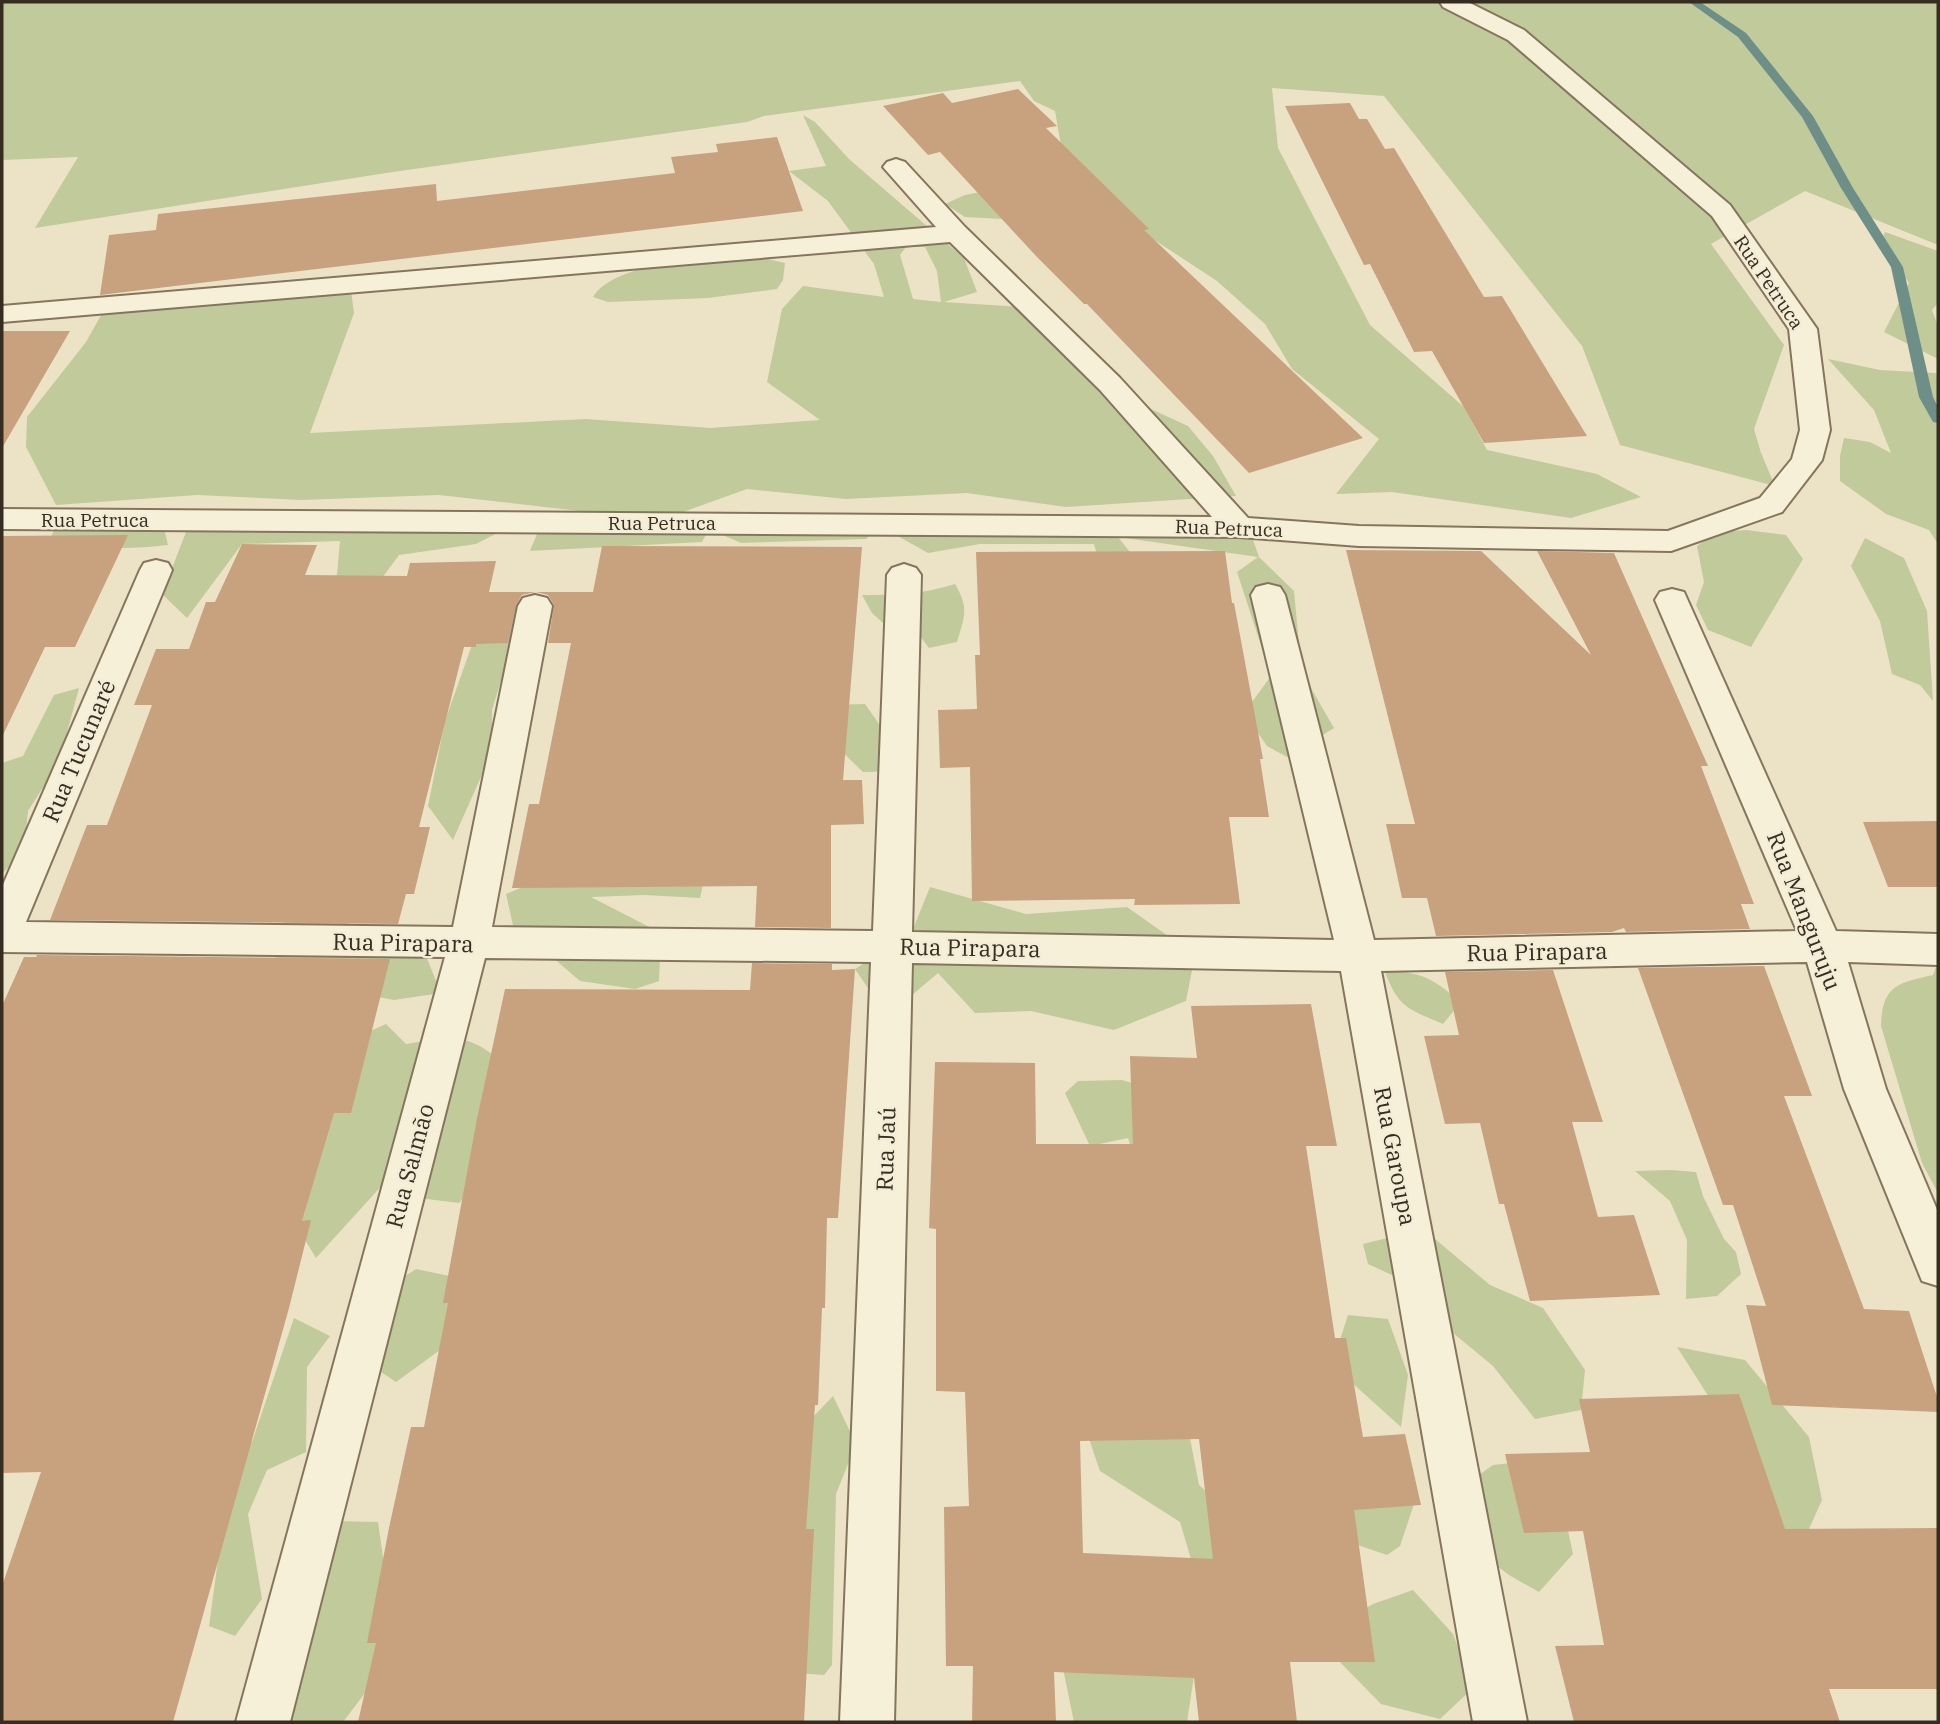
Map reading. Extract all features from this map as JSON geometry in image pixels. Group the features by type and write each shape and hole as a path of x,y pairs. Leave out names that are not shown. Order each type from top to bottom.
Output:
{"street":[{"name":"Rua Petruca","path":"2,519 1239,527 1359,536 1671,541 1771,505 1807,460 1815,430 1803,329 1721,211 1516,35 1451,2"},
{"path":"895,167 956,233 1110,384 1239,527"},
{"path":"2,314 956,233"},
{"name":"Rua Tucunaré","path":"2,935 156,570"},
{"name":"Rua Jaú","path":"867,1722 904,575"},
{"name":"Rua Garoupa","path":"1268,596 1358,956 1500,1722"},
{"name":"Rua Manguruju","path":"1672,600 1822,946 1866,1089 1938,1266"},
{"name":"Rua Salmão","path":"263,1722 469,944 535,606"},
{"name":"Rua Pirapara","path":"2,935 1358,956 1822,946 1938,949"}],"green space":[{"path":"2,2 1938,2 1938,245 1805,191 1711,244 1784,345 1754,429 1775,486 1620,445 1582,346 1384,96 1272,88 1278,148 1370,325 1464,407 1487,450 1597,474 1641,497 1571,518 1392,492 1336,494 1379,439 1292,369 1265,324 1217,281 1156,241 1099,215 1063,157 1055,111 1034,101 1020,81 764,116 747,122 386,173 35,228 78,157 2,160"},
{"path":"803,115 815,122 849,159 964,258 977,292 944,302 1020,307 1081,340 1117,373 1142,405 1188,426 1213,456 1236,496 1066,507 967,493 846,499 747,489 683,512 615,515 439,495 301,500 197,495 56,505 26,447 27,417 86,342 104,310 351,290 354,313 310,433 585,419 711,428 820,420 767,382 782,309 803,286 884,297 874,264 828,201 789,171 826,166","holes":["906,247 925,247 937,271 941,302 913,299 900,255"]},
{"path":"991,190 1002,219 965,217 945,204 965,195"},
{"path":"1885,232 1938,251 1938,303 1932,310 1938,326 1938,359 1884,332 1909,283 1880,243"},
{"path":"754,256 785,263 783,280 777,289 708,298 608,302 593,297 605,284 644,268"},
{"path":"1828,359 1880,370 1935,373 1938,376 1938,544 1929,530 1886,514 1840,481 1840,456 1844,438 1870,442 1891,453 1874,410"},
{"path":"105,508 162,520 168,545 109,548 50,540 59,518"},
{"path":"240,519 503,530 476,544 399,555 365,601 336,585 340,541 242,544 187,618 162,594 186,532"},
{"path":"650,521 879,527 866,539 741,543 709,529 702,542 530,551 537,534 563,526 616,533"},
{"path":"1746,530 1786,535 1803,559 1751,647 1708,630 1696,605 1704,582 1697,546 1717,532"},
{"path":"1202,532 1253,540 1259,557 1294,591 1300,655 1312,690 1334,728 1287,757 1267,746 1244,713 1271,676 1237,572 1258,557 1118,537 1161,591 1106,586 1094,544 980,544 928,553 896,535"},
{"path":"1865,538 1904,558 1927,611 1933,701 1920,685 1892,674 1880,621 1851,566"},
{"path":"955,584 964,606 957,642 929,648 911,624 894,633 872,613 862,595 909,593"},
{"path":"520,592 511,648 492,710 492,752 453,840 428,806 445,721 486,605"},
{"path":"79,688 59,762 28,811 24,852 2,874 2,763 23,756 54,695"},
{"path":"865,704 912,771 863,772 830,740 827,705"},
{"path":"705,876 700,898 645,895 591,897 661,933 659,981 635,989 580,981 538,945 517,943 506,894 541,879"},
{"path":"930,887 1026,914 1127,907 1195,955 1186,1001 1114,1030 1031,1011 975,1013 938,973 893,1011 872,994 855,969 911,934"},
{"path":"291,900 426,956 441,993 394,1000 336,989 270,990 277,944"},
{"path":"1938,961 1938,1193 1922,1163 1881,1026 1884,1002 1888,994 1901,984 1933,975"},
{"path":"1385,972 1408,973 1426,978 1461,1002 1443,1024 1406,1006 1395,994"},
{"path":"386,1024 406,1044 455,1039 478,1045 517,1076 508,1150 459,1203 419,1198 385,1182 316,1258 296,1225 304,1215 346,1042"},
{"path":"1122,1080 1144,1087 1139,1172 1128,1138 1090,1146 1065,1093 1078,1081"},
{"path":"1635,1171 1696,1172 1703,1196 1724,1239 1736,1252 1741,1274 1717,1296 1686,1299 1687,1240 1670,1201"},
{"path":"1423,1229 1490,1285 1543,1308 1585,1370 1581,1410 1535,1419 1493,1366 1453,1333 1431,1293 1368,1264 1363,1244"},
{"path":"416,1269 474,1281 440,1350 396,1382 378,1370 387,1288"},
{"path":"1348,1315 1388,1319 1408,1375 1401,1427 1340,1372 1339,1343"},
{"path":"294,1318 330,1336 307,1367 306,1452 267,1470 248,1514 262,1599 235,1636 209,1626 219,1553 202,1458 252,1442"},
{"path":"1677,1347 1745,1360 1809,1437 1822,1500 1788,1576 1714,1405"},
{"path":"1246,1376 1416,1498 1400,1546 1387,1555 1299,1525"},
{"path":"833,1396 856,1444 836,1494 832,1665 824,1675 780,1672 787,1444"},
{"path":"1085,1427 1188,1428 1199,1485 1254,1534 1198,1649 1187,1722 1074,1722 1060,1654 1199,1586 1180,1522 1100,1471"},
{"path":"1529,1461 1564,1512 1573,1554 1539,1592 1509,1575 1481,1554 1469,1482 1493,1465"},
{"path":"335,1521 378,1522 394,1655 343,1722 274,1722 283,1625"},
{"path":"1413,1590 1453,1634 1473,1688 1440,1719 1381,1704 1336,1658 1341,1622 1373,1604"}],"building":[{"path":"1018,89 1057,126 1046,128 1149,229 1144,230 1363,438 1249,473 1087,304 1036,256 940,152 928,155 883,106 943,93 952,103"},
{"path":"1350,103 1359,119 1367,119 1385,149 1394,148 1484,297 1502,296 1587,436 1484,443 1432,351 1414,352 1370,264 1364,265 1285,106"},
{"path":"777,137 803,211 100,295 109,235 156,230 158,214 436,184 437,201 675,173 671,157 718,152 716,144"},
{"path":"2,331 70,331 2,448"},
{"path":"128,535 75,647 45,647 2,737 2,536"},
{"path":"242,544 317,545 305,575 407,576 410,563 496,561 489,592 536,592 522,595 516,605 508,643 464,647 419,827 430,827 414,894 406,894 398,924 50,920 87,825 107,825 152,705 134,705 156,649 189,649 206,602 215,602"},
{"path":"602,546 862,547 843,780 862,780 864,824 831,825 831,928 755,927 757,886 512,888 529,804 539,804 571,643 548,643 554,605 548,595 536,592 593,592"},
{"path":"1346,550 1481,551 1591,655 1537,551 1614,553 1708,766 1701,766 1754,904 1741,904 1750,929 1626,932 1624,928 1612,932 1436,936 1427,898 1402,898 1386,824 1415,824"},
{"path":"1225,551 1232,603 1263,759 1260,759 1269,817 1229,817 1240,904 1134,905 1135,899 972,901 970,767 940,768 938,710 977,709 975,655 980,655 976,552"},
{"path":"1938,821 1938,887 1888,887 1863,822"},
{"path":"24,957 390,959 351,1113 334,1113 302,1221 311,1220 289,1308 173,1722 2,1722 2,1586 41,1472 2,1473 2,1006"},
{"path":"752,963 832,964 832,970 855,969 838,1218 827,1218 825,1308 822,1308 818,1405 815,1405 806,1529 814,1529 804,1722 358,1722 376,1643 367,1643 389,1528 411,1427 424,1427 448,1303 443,1303 477,1119 505,989 750,990"},
{"path":"1764,966 1812,1096 1784,1096 1864,1309 1909,1311 1938,1400 1938,1412 1772,1405 1746,1305 1766,1306 1733,1205 1723,1205 1638,968"},
{"path":"1553,970 1603,1122 1572,1122 1598,1217 1634,1215 1660,1295 1530,1301 1504,1204 1499,1204 1480,1123 1445,1124 1424,1036 1459,1035 1445,972"},
{"path":"1311,1004 1337,1146 1306,1146 1335,1338 1346,1338 1363,1437 1405,1434 1421,1505 1354,1510 1375,1662 1290,1662 1297,1722 1199,1722 1194,1678 1054,1672 1056,1722 972,1722 973,1666 946,1666 944,1507 969,1506 965,1392 936,1391 936,1229 929,1228 935,1062 1035,1063 1036,1144 1133,1144 1130,1056 1197,1058 1191,1006","holes":["1199,1439 1213,1559 1083,1553 1080,1441"]},
{"path":"1739,1394 1785,1529 1938,1528 1938,1689 1829,1689 1840,1722 1574,1722 1555,1646 1604,1645 1583,1531 1524,1533 1505,1454 1590,1452 1579,1399"}],"waterway":[{"path":"1694,2 1742,35 1807,116 1847,188 1897,267 1926,397 1938,419"}]}
